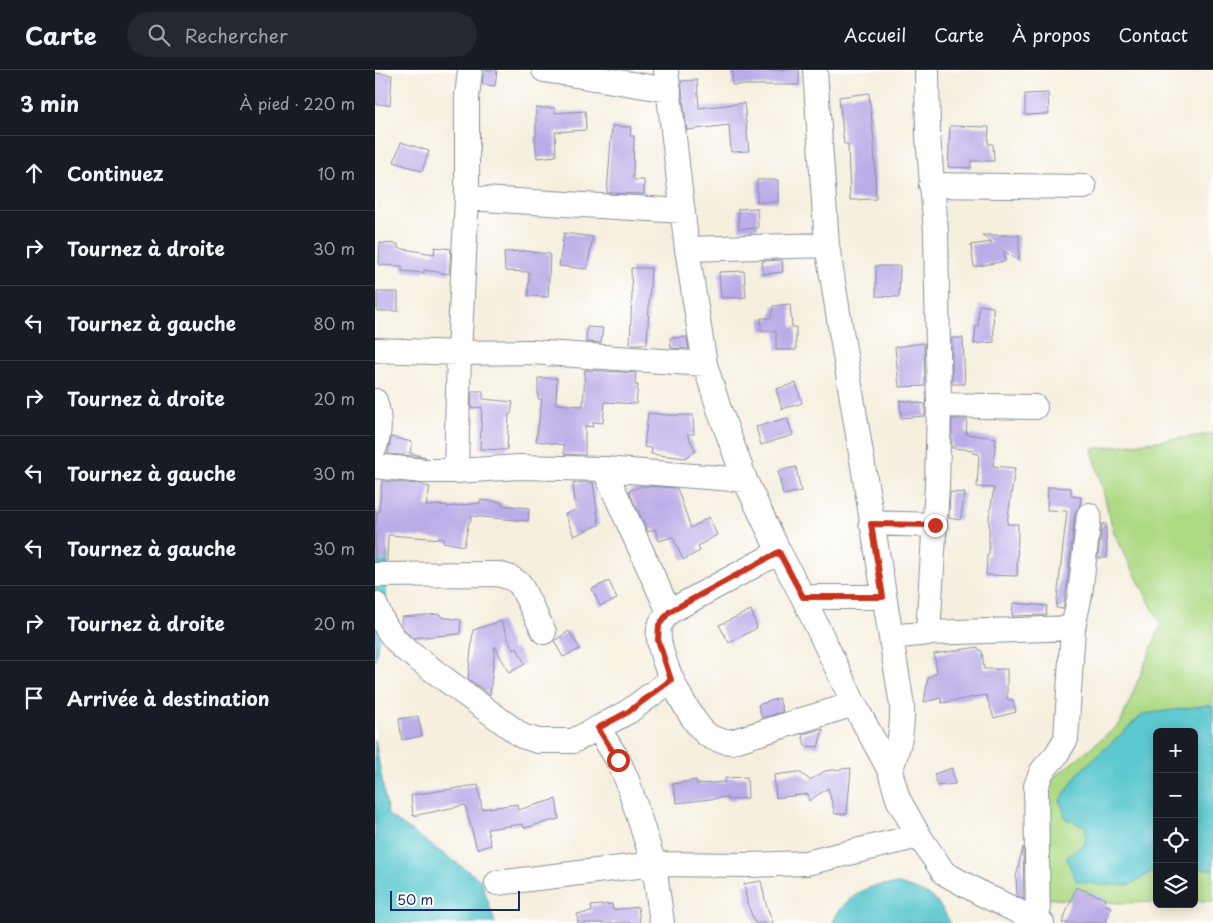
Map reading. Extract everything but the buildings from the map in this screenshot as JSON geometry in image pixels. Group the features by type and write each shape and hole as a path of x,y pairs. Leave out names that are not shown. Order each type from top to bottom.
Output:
{"street":[{"path":"457,471 459,353 467,198 467,97 470,70"},
{"path":"544,70 670,75 687,250 705,364 745,480 854,704 890,771 897,799 919,836 945,873 982,894 1040,922 1036,786 1042,772 1066,739 1073,628 1080,595 1089,515"},
{"path":"815,70 827,245 902,705 903,726 899,748 890,771"},
{"path":"927,70 931,185 936,231 939,405 935,525 928,632"},
{"path":"931,185 1084,186"},
{"path":"467,198 683,211"},
{"path":"687,250 827,245"},
{"path":"375,350 459,353 531,352 705,364"},
{"path":"375,401 379,412 379,425 375,447"},
{"path":"939,405 1035,407"},
{"path":"375,466 423,471 519,467 605,469 745,480"},
{"path":"605,469 669,612"},
{"path":"871,524 935,525"},
{"path":"779,552 669,612 659,625 658,640 671,680 698,724 708,735 718,740 731,742 854,704"},
{"path":"375,575 498,574 511,578 520,584 544,632"},
{"path":"803,597 883,597"},
{"path":"375,604 393,639 403,648 522,736 538,741 573,742 628,712 671,680"},
{"path":"891,637 928,632 1073,628"},
{"path":"598,728 618,760 627,780 654,864 662,923"},
{"path":"497,883 654,864 763,865 806,863 919,836"}],"green space":[{"path":"1213,434 1213,901 1198,901 1198,728 1153,728 1153,902 1121,903 1040,898 1038,790 1120,724 1161,625 1114,533 1092,449"}],"water":[{"path":"375,509 388,554 386,603 375,660"},
{"path":"1208,705 1213,707 1213,870 1198,869 1198,728 1153,728 1153,871 1129,885 1099,885 1076,881 1066,857 1085,844 1086,827 1066,819 1060,800 1079,772 1143,714"},
{"path":"375,740 388,815 481,880 495,923 375,923"},
{"path":"899,884 930,896 941,907 950,923 833,923 839,910 856,895 879,885"}],"route":[{"path":"618,760 598,728 628,712 671,680 658,640 659,625 669,612 779,552 803,597 883,597 871,524 935,525"}]}
